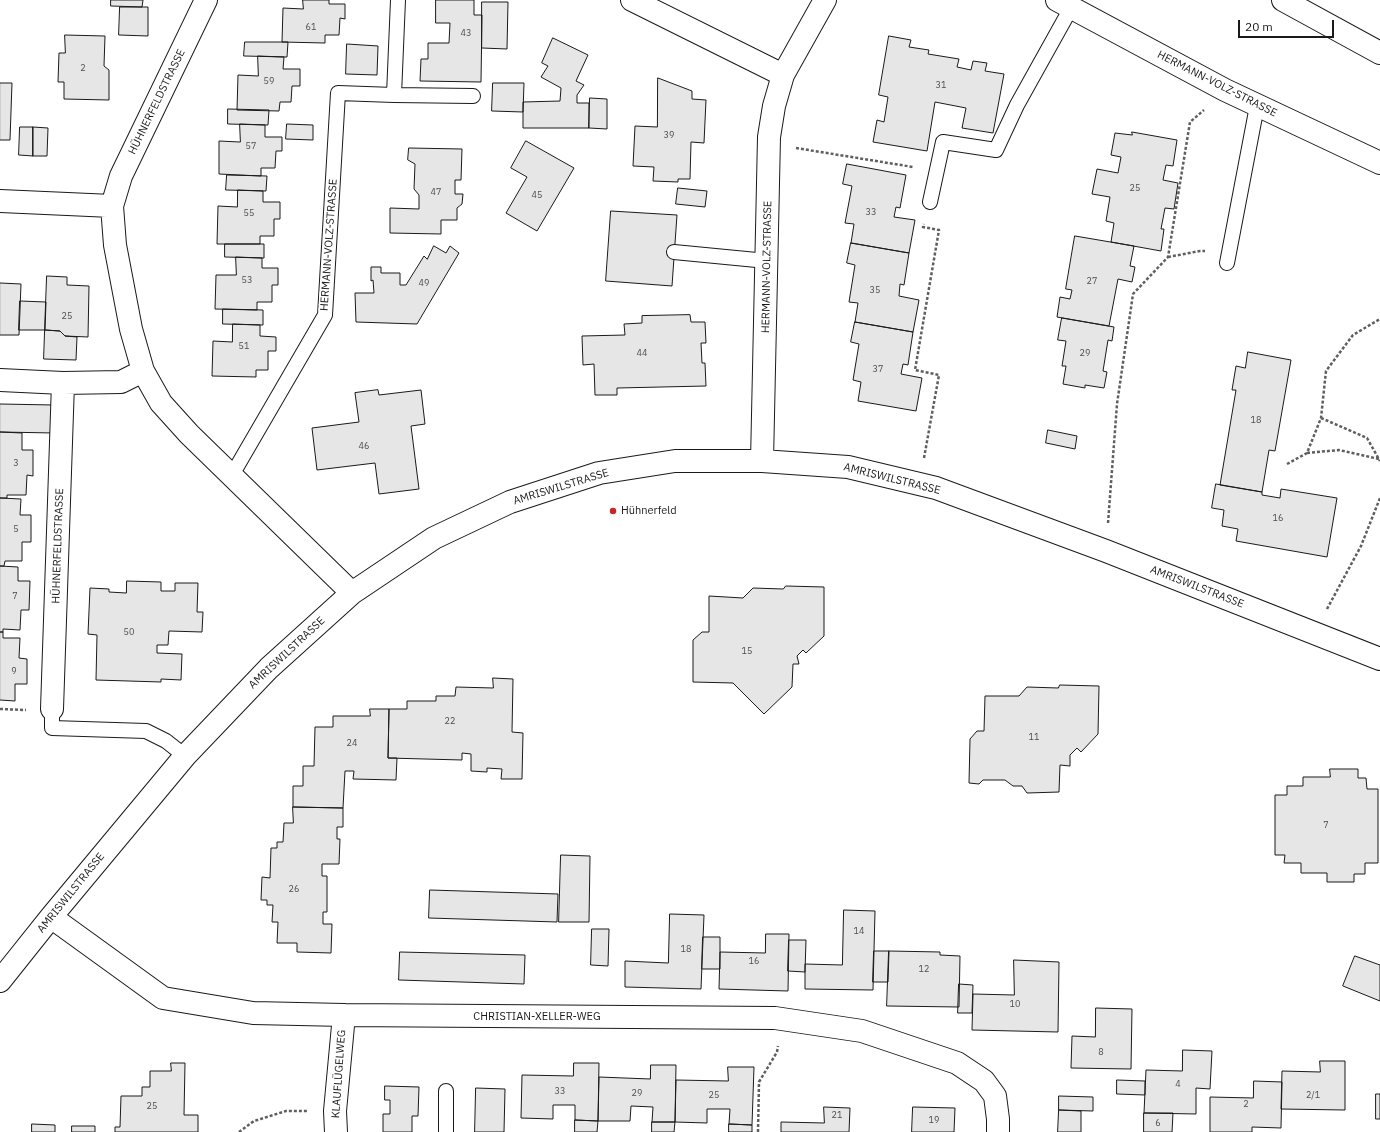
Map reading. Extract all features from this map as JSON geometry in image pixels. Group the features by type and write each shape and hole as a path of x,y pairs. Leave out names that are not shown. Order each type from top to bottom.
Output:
{"street":[{"name":"HÜHNERFELDSTRASSE","path":"206,0 121,176 112,206 115,245 131,329 143,371 161,403 189,434 352,593"},
{"path":"632,0 783,75"},
{"name":"HERMANN-VOLZ-STRASSE","path":"762,460 769,143 774,106 783,75 825,0"},
{"path":"1283,0 1380,53"},
{"name":"HERMANN-VOLZ-STRASSE","path":"1064,4 1224,90 1380,163"},
{"path":"0,201 112,206"},
{"path":"0,380 63,383 121,382 143,371"},
{"name":"HÜHNERFELDSTRASSE","path":"52,709 63,383"},
{"name":"AMRISWILSTRASSE","path":"0,981 50,917 185,756 269,668 352,593 434,538 510,502 599,473 675,462 762,460 848,467 936,488 1106,551 1380,660"},
{"name":"CHRISTIAN-XELLER-WEG","path":"50,917 163,998 253,1013 767,1018 862,1032 956,1063 984,1081 995,1096 998,1132"},
{"name":"KLAUFLÜGELWEG","path":"336,1122 344,1015"}],"lane":[{"path":"394,95 398,0"},
{"path":"930,202 943,142 996,150 1064,4"},
{"name":"HERMANN-VOLZ-STRASSE","path":"232,476 325,315 338,93 473,96"},
{"path":"1228,258 1257,106"},
{"path":"674,252 767,261"},
{"path":"52,709 52,728 146,731 166,741 185,756"},
{"path":"446,1090 446,1132"}],"path":[{"path":"1106,551 1117,404 1133,294 1168,257 1190,122 1224,90"},
{"path":"769,143 937,171"},
{"path":"925,452 939,375 915,370 939,230 923,227 930,202"},
{"path":"1168,257 1200,251 1228,258"},
{"path":"1306,453 1322,418 1326,371 1353,335 1380,319"},
{"path":"1322,418 1367,438 1380,460"},
{"path":"1287,464 1306,453 1339,450 1380,460"},
{"path":"1314,633 1361,546 1380,498"},
{"path":"758,1132 759,1082 777,1052 782,1019"},
{"path":"239,1132 254,1121 286,1111 336,1122"}],"building":[{"path":"111,0 143,0 142,7 111,6"},
{"path":"303,0 329,0 329,4 345,4 345,19 340,18 339,35 325,35 325,43 282,42 283,8 303,9"},
{"path":"436,0 474,0 474,15 482,15 481,82 420,81 421,59 428,59 428,43 449,43 450,23 436,23"},
{"path":"482,2 508,2 507,49 482,48"},
{"path":"120,7 148,7 148,36 119,35"},
{"path":"65,35 105,36 104,66 109,70 109,100 64,99 64,82 58,82 59,53 65,53"},
{"path":"889,36 911,40 909,47 929,50 928,54 959,59 957,67 971,70 973,61 987,63 985,71 1004,74 993,133 962,128 966,108 935,102 927,151 873,142 877,120 884,122 888,97 879,95"},
{"path":"553,38 588,55 576,81 584,85 577,95 577,103 589,103 589,128 523,128 523,102 560,101 561,88 541,77 548,66 542,63"},
{"path":"245,42 288,42 287,57 244,56"},
{"path":"347,44 378,46 377,75 346,74"},
{"path":"258,56 284,57 283,69 300,69 300,86 292,86 291,102 280,102 279,111 237,110 238,75 258,76"},
{"path":"658,78 692,91 692,99 706,100 704,143 691,142 690,179 678,179 678,182 653,181 654,167 633,166 635,126 657,127"},
{"path":"0,83 12,83 10,140 0,140"},
{"path":"493,83 524,83 523,112 492,111"},
{"path":"590,98 607,99 607,129 589,128"},
{"path":"228,109 269,110 268,125 228,124"},
{"path":"240,124 265,125 265,137 282,137 282,151 276,151 275,168 261,168 261,176 219,174 219,141 240,142"},
{"path":"287,124 313,125 313,140 286,139"},
{"path":"20,127 33,127 33,156 19,155"},
{"path":"33,127 48,128 47,156 33,156"},
{"path":"1132,132 1177,140 1173,166 1166,165 1163,180 1178,183 1174,209 1165,208 1161,229 1164,229 1161,251 1111,242 1114,223 1106,221 1110,197 1092,194 1097,169 1118,173 1121,157 1111,155 1115,133 1132,135"},
{"path":"526,141 574,168 537,231 506,213 527,177 511,168"},
{"path":"409,148 462,149 461,180 455,180 455,194 463,194 462,204 457,208 457,220 441,220 441,234 390,233 390,208 419,209 419,195 414,189 415,164 408,160"},
{"path":"847,164 906,175 900,208 896,207 894,217 915,220 909,253 851,243 854,224 845,223 852,186 843,184"},
{"path":"227,175 267,176 266,191 226,190"},
{"path":"678,188 707,191 705,207 676,204"},
{"path":"238,190 263,191 263,202 280,202 280,219 274,219 274,236 260,236 260,244 217,244 218,206 237,207"},
{"path":"611,211 677,215 672,286 606,281"},
{"path":"1075,236 1134,246 1130,266 1135,267 1132,282 1118,279 1109,326 1057,317 1060,297 1070,299 1072,290 1066,289"},
{"path":"851,243 909,253 904,285 900,284 899,296 919,300 913,332 855,322 858,303 849,302 855,265 847,263"},
{"path":"225,244 264,244 264,258 225,257"},
{"path":"434,246 446,253 450,246 459,253 417,324 356,322 355,293 374,293 373,280 371,281 371,267 381,267 381,273 400,273 400,285 406,285 424,256 427,259"},
{"path":"236,257 262,258 262,268 278,268 278,285 272,285 272,302 257,302 257,310 215,309 216,275 236,275"},
{"path":"47,276 67,277 67,285 89,286 88,337 65,336 60,331 45,330"},
{"path":"0,283 21,284 19,335 0,335"},
{"path":"20,301 46,302 45,330 19,330"},
{"path":"223,309 263,310 263,325 223,324"},
{"path":"690,315 691,322 705,322 706,343 701,343 702,363 705,363 706,386 617,388 617,395 595,395 594,364 583,365 582,336 625,335 624,324 642,323 642,316"},
{"path":"1062,318 1114,327 1112,341 1108,340 1103,371 1107,372 1104,388 1085,385 1085,388 1063,384 1066,366 1062,366 1066,341 1058,340"},
{"path":"855,322 913,332 908,365 903,364 901,374 922,378 916,411 858,401 861,382 853,380 859,344 851,342"},
{"path":"233,324 260,325 260,336 276,337 276,351 268,351 268,370 256,370 256,377 212,376 213,341 232,342"},
{"path":"45,330 60,331 65,336 77,337 76,360 44,359"},
{"path":"1248,352 1291,360 1275,451 1269,450 1262,492 1220,485 1236,390 1232,390 1236,366 1245,368"},
{"path":"378,390 379,395 421,390 425,424 411,426 419,489 379,494 375,463 317,470 312,428 359,422 355,393"},
{"path":"0,404 54,405 54,433 0,432"},
{"path":"1048,430 1077,436 1075,449 1046,443"},
{"path":"0,432 22,433 22,450 33,450 33,476 27,475 26,495 7,495 7,498 0,498"},
{"path":"1216,484 1262,492 1262,495 1280,498 1281,489 1337,498 1327,557 1236,541 1238,529 1222,526 1224,510 1212,508"},
{"path":"0,498 21,499 20,515 31,515 31,542 22,542 22,561 5,561 4,566 0,566"},
{"path":"0,566 18,567 18,581 30,581 29,610 21,610 20,630 3,629 3,632 0,632"},
{"path":"127,581 161,582 161,591 175,591 175,583 198,583 197,612 203,612 202,632 169,631 168,645 157,645 157,653 182,654 181,680 161,679 161,682 96,680 97,635 88,634 90,588 109,589 109,592 126,593"},
{"path":"786,586 824,587 824,636 806,653 803,650 797,656 799,664 793,664 792,687 764,714 733,683 693,682 693,640 702,632 709,632 709,596 743,598 753,588 783,589"},
{"path":"0,632 3,632 3,638 20,638 19,658 27,659 27,684 15,684 15,701 0,700"},
{"path":"493,678 513,679 512,732 523,733 522,779 501,779 502,769 487,768 487,772 471,771 471,754 462,753 462,760 388,758 389,709 407,709 407,701 436,701 436,696 455,696 456,687 493,688"},
{"path":"1060,685 1099,686 1098,734 1081,752 1077,748 1070,755 1070,766 1060,765 1059,792 1027,793 1022,786 1013,786 1005,780 983,780 979,784 969,783 970,739 977,731 984,731 985,696 1019,696 1027,687 1058,688"},
{"path":"370,709 389,709 388,758 397,758 396,780 353,779 354,771 345,771 343,808 293,807 293,786 303,786 303,766 314,766 315,727 333,727 333,716 370,716"},
{"path":"1330,769 1358,769 1358,778 1366,778 1367,789 1378,789 1378,863 1365,863 1365,874 1354,874 1354,882 1327,882 1327,873 1301,873 1301,863 1284,863 1285,855 1275,855 1275,795 1287,795 1287,786 1303,786 1303,777 1330,777"},
{"path":"293,807 343,808 343,827 337,827 337,839 340,839 339,864 322,864 322,876 327,876 327,912 323,912 323,924 332,924 331,953 297,952 297,943 277,943 278,922 272,922 273,905 267,905 267,900 261,900 262,877 270,878 271,848 277,848 277,842 283,842 284,823 293,823"},
{"path":"561,855 590,856 589,922 559,922"},
{"path":"430,890 558,894 557,922 429,918"},
{"path":"844,910 875,911 873,990 805,989 805,964 842,965"},
{"path":"670,914 704,915 701,989 625,987 625,961 668,963"},
{"path":"592,929 609,929 608,966 591,965"},
{"path":"766,934 789,934 788,991 719,989 720,952 765,953"},
{"path":"703,937 720,937 720,969 702,969"},
{"path":"789,940 806,940 805,972 788,971"},
{"path":"874,951 889,951 888,982 873,982"},
{"path":"889,951 940,952 940,955 960,956 959,1007 887,1006"},
{"path":"400,952 525,955 524,984 399,980"},
{"path":"1355,956 1380,965 1380,1001 1343,986"},
{"path":"1014,960 1059,962 1058,1032 972,1030 973,994 1014,995"},
{"path":"959,984 973,985 972,1013 958,1013"},
{"path":"1096,1008 1132,1009 1131,1069 1071,1068 1072,1036 1095,1037"},
{"path":"1183,1050 1212,1051 1210,1089 1196,1088 1196,1114 1144,1113 1146,1070 1182,1071"},
{"path":"1320,1061 1345,1061 1345,1110 1281,1109 1282,1071 1320,1072"},
{"path":"171,1063 185,1063 184,1115 198,1115 198,1132 115,1132 115,1127 120,1127 121,1096 142,1096 142,1087 150,1087 150,1071 171,1071"},
{"path":"574,1063 599,1063 598,1121 575,1120 575,1105 553,1105 553,1119 521,1118 522,1075 573,1076"},
{"path":"651,1065 676,1065 675,1122 652,1122 653,1107 631,1106 630,1121 598,1121 599,1077 650,1079"},
{"path":"728,1067 754,1067 752,1125 729,1124 730,1109 707,1109 707,1123 675,1122 676,1080 728,1081"},
{"path":"1117,1080 1145,1081 1145,1095 1117,1094"},
{"path":"1254,1081 1282,1082 1281,1128 1252,1127 1252,1132 1210,1132 1210,1097 1253,1098"},
{"path":"385,1086 419,1087 418,1116 412,1116 412,1132 383,1132 383,1114 390,1114 390,1100 385,1100"},
{"path":"476,1088 505,1089 504,1132 475,1132"},
{"path":"1376,1094 1380,1094 1380,1119 1376,1119"},
{"path":"1059,1096 1093,1097 1093,1111 1059,1110"},
{"path":"824,1107 850,1108 849,1132 781,1132 781,1122 824,1123"},
{"path":"913,1107 955,1108 954,1132 912,1132"},
{"path":"1059,1110 1081,1111 1081,1132 1058,1132"},
{"path":"1144,1113 1173,1113 1172,1132 1144,1132"},
{"path":"575,1120 598,1121 597,1132 575,1132"},
{"path":"652,1122 675,1122 674,1132 652,1132"},
{"path":"32,1124 55,1125 55,1132 32,1132"},
{"path":"729,1124 752,1125 752,1132 729,1132"},
{"path":"72,1126 95,1126 95,1132 72,1132"}],"place":[{"name":"Hühnerfeld","path":"613,511"}]}
